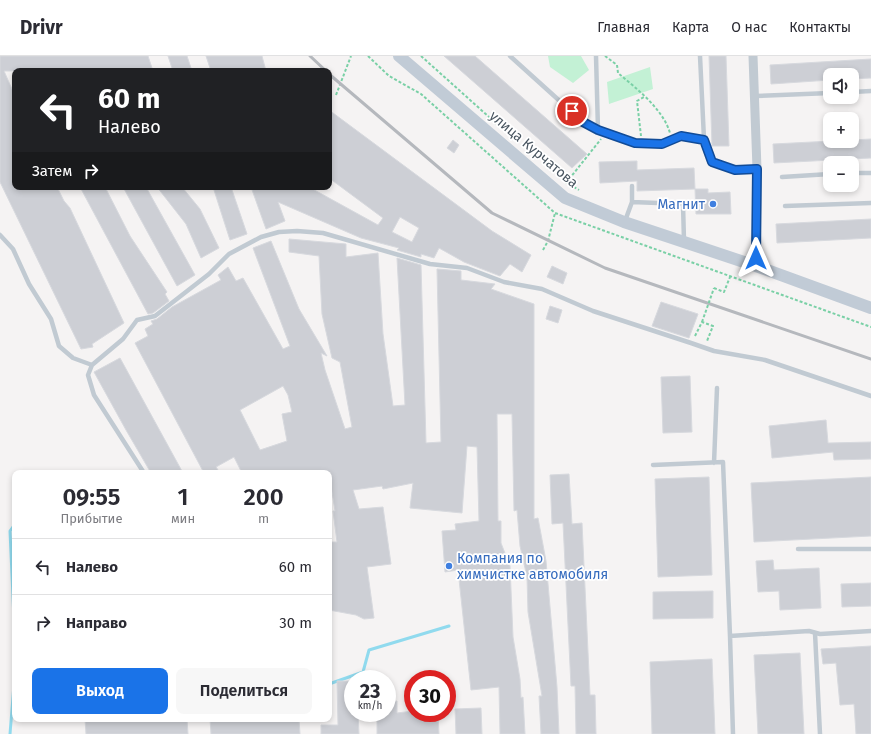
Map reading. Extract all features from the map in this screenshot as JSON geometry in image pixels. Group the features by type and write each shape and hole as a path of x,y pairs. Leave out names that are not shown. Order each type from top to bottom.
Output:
{"main road":[{"name":"улица Курчатова","path":"399,56 565,198 624,222 756,266 871,308"}],"street":[{"path":"753,56 757,169 756,266"}],"lane":[{"path":"510,56 583,122 598,130 642,143 662,144 681,136 704,140"},
{"path":"596,56 598,130"},
{"path":"700,56 704,140 712,162 735,170 757,169"},
{"path":"859,92 871,91"},
{"path":"755,96 823,93"},
{"path":"859,174 871,173"},
{"path":"782,177 823,174"},
{"path":"624,222 632,202 632,186"},
{"path":"632,202 683,204 684,242"},
{"path":"785,206 871,203"},
{"path":"142,470 94,395 88,376 92,365 123,340 137,320 155,316 209,274 229,254 261,237 279,232 297,231 323,233 430,264 467,268 504,282 542,289 593,311 705,348 765,360 871,396"},
{"path":"0,235 12,249 29,284 51,319 59,346 73,358 92,365"},
{"path":"714,463 717,388"},
{"path":"653,465 723,462 733,734"},
{"path":"798,549 871,549"},
{"path":"730,636 809,631 820,634 871,631"},
{"path":"815,632 820,734"}],"path":[{"path":"336,95 351,56"},
{"path":"605,56 618,65 618,74 644,97 667,123 672,140"},
{"path":"642,143 637,101 644,97"},
{"path":"566,183 598,144 605,132"},
{"path":"543,250 548,241 556,213"},
{"path":"691,343 702,322 714,288 724,292 730,276"},
{"path":"702,322 713,326 705,348"}],"green space":[{"path":"548,56 581,56 589,70 573,83 550,67"},
{"path":"650,67 653,89 609,104 607,82"}],"building":[{"path":"0,56 148,56 152,68 12,68 12,71 4,71 12,89 12,190 58,190 64,201 70,208 124,323 92,344 93,347 81,349 0,182"},
{"path":"168,56 187,56 191,68 172,68"},
{"path":"206,56 262,56 265,68 210,68"},
{"path":"444,56 475,56 587,154 572,168"},
{"path":"709,56 726,56 729,146 712,146"},
{"path":"871,59 871,78 859,79 859,68 823,68 823,80 771,84 770,65"},
{"path":"332,112 492,231 531,255 522,272 510,264 500,276 464,262 439,248 434,258 421,254 421,257 397,250 399,248 361,238 278,202 285,221 266,229 252,190 314,190 378,225 383,218 332,180","holes":["400,217 419,228 412,242 392,232"]},
{"path":"871,139 871,158 859,159 859,156 823,156 823,160 774,163 773,144 823,141 823,148 859,148 859,140"},
{"path":"453,140 459,145 454,153 447,148"},
{"path":"637,161 637,170 694,168 695,189 637,191 637,181 600,183 599,162"},
{"path":"695,189 708,189 708,193 730,192 731,214 696,214"},
{"path":"82,190 107,190 130,236 167,292 165,294 169,301 153,313 148,314"},
{"path":"125,190 148,190 195,275 177,286"},
{"path":"159,190 184,190 200,209 219,248 201,258 186,224"},
{"path":"214,190 232,190 247,234 230,240"},
{"path":"871,219 871,238 777,243 776,224"},
{"path":"289,239 346,244 346,257 378,253 383,334 393,406 405,405 397,258 421,265 426,443 441,442 437,269 461,271 461,280 495,284 491,289 534,304 534,519 538,518 546,561 557,687 559,734 541,734 539,696 542,696 528,612 527,577 520,546 517,510 514,511 512,414 497,414 498,521 501,521 501,543 510,566 513,637 520,679 521,698 523,697 525,734 500,734 499,687 471,690 458,570 445,572 442,531 456,530 455,524 479,521 477,447 467,446 462,513 410,508 413,483 383,489 382,486 353,490 359,509 383,507 391,564 367,567 374,618 364,619 356,615 332,611 332,542 337,542 333,511 335,511 332,492 332,470 240,470 234,457 216,467 218,470 202,470 135,343 148,336 145,329 153,324 151,321 157,319 172,307 221,280 218,275 228,267 236,281 243,278 283,349 290,346 253,248 271,241 299,309 327,356 321,353 325,370 345,429 352,427 340,362 332,358 322,314 319,256 289,252","holes":["283,386 288,395 292,412 282,414 287,441 260,450 240,410"]},
{"path":"552,266 567,273 563,284 547,277"},
{"path":"661,302 698,314 689,338 652,326"},
{"path":"550,306 562,310 558,323 546,319"},
{"path":"120,358 181,470 149,470 94,372"},
{"path":"690,376 692,432 663,433 661,377"},
{"path":"826,420 828,443 871,442 871,459 834,460 833,452 772,458 769,426"},
{"path":"569,474 572,524 582,523 590,695 595,695 596,734 576,734 575,686 571,686 563,523 552,524 550,475"},
{"path":"709,477 712,575 658,577 655,479"},
{"path":"871,477 871,536 754,542 751,483"},
{"path":"773,560 774,570 819,568 821,608 780,610 779,591 758,592 756,561"},
{"path":"871,583 871,606 842,607 841,584"},
{"path":"713,591 713,618 653,619 653,592"},
{"path":"871,646 871,734 856,734 854,704 840,705 836,663 823,664 821,649"},
{"path":"800,653 804,734 758,734 754,655"},
{"path":"712,659 715,734 652,734 650,662"},
{"path":"337,681 344,681 344,722 358,722 359,734 321,734 321,725 338,725"},
{"path":"396,701 397,713 404,712 404,722 438,722 439,734 377,734 377,722 396,722"},
{"path":"481,708 482,734 456,734 456,709"},
{"path":"85,722 187,722 188,734 86,734"},
{"path":"210,722 299,722 300,734 211,734"}],"waterway":[{"path":"12,528 10,531 12,575"},
{"path":"332,683 363,672 369,650 449,626"},
{"path":"10,734 12,709"}],"railway":[{"path":"310,56 323,68"},
{"path":"332,77 492,213 605,268 871,359"}],"place":[{"name":"Магнит","path":"713,204"},
{"name":"Компания по химчистке автомобиля","path":"449,566"}],"route":[{"path":"572,111 583,122 598,130 635,143 662,144 681,136 704,140 712,162 735,170 757,169 756,258"}]}
